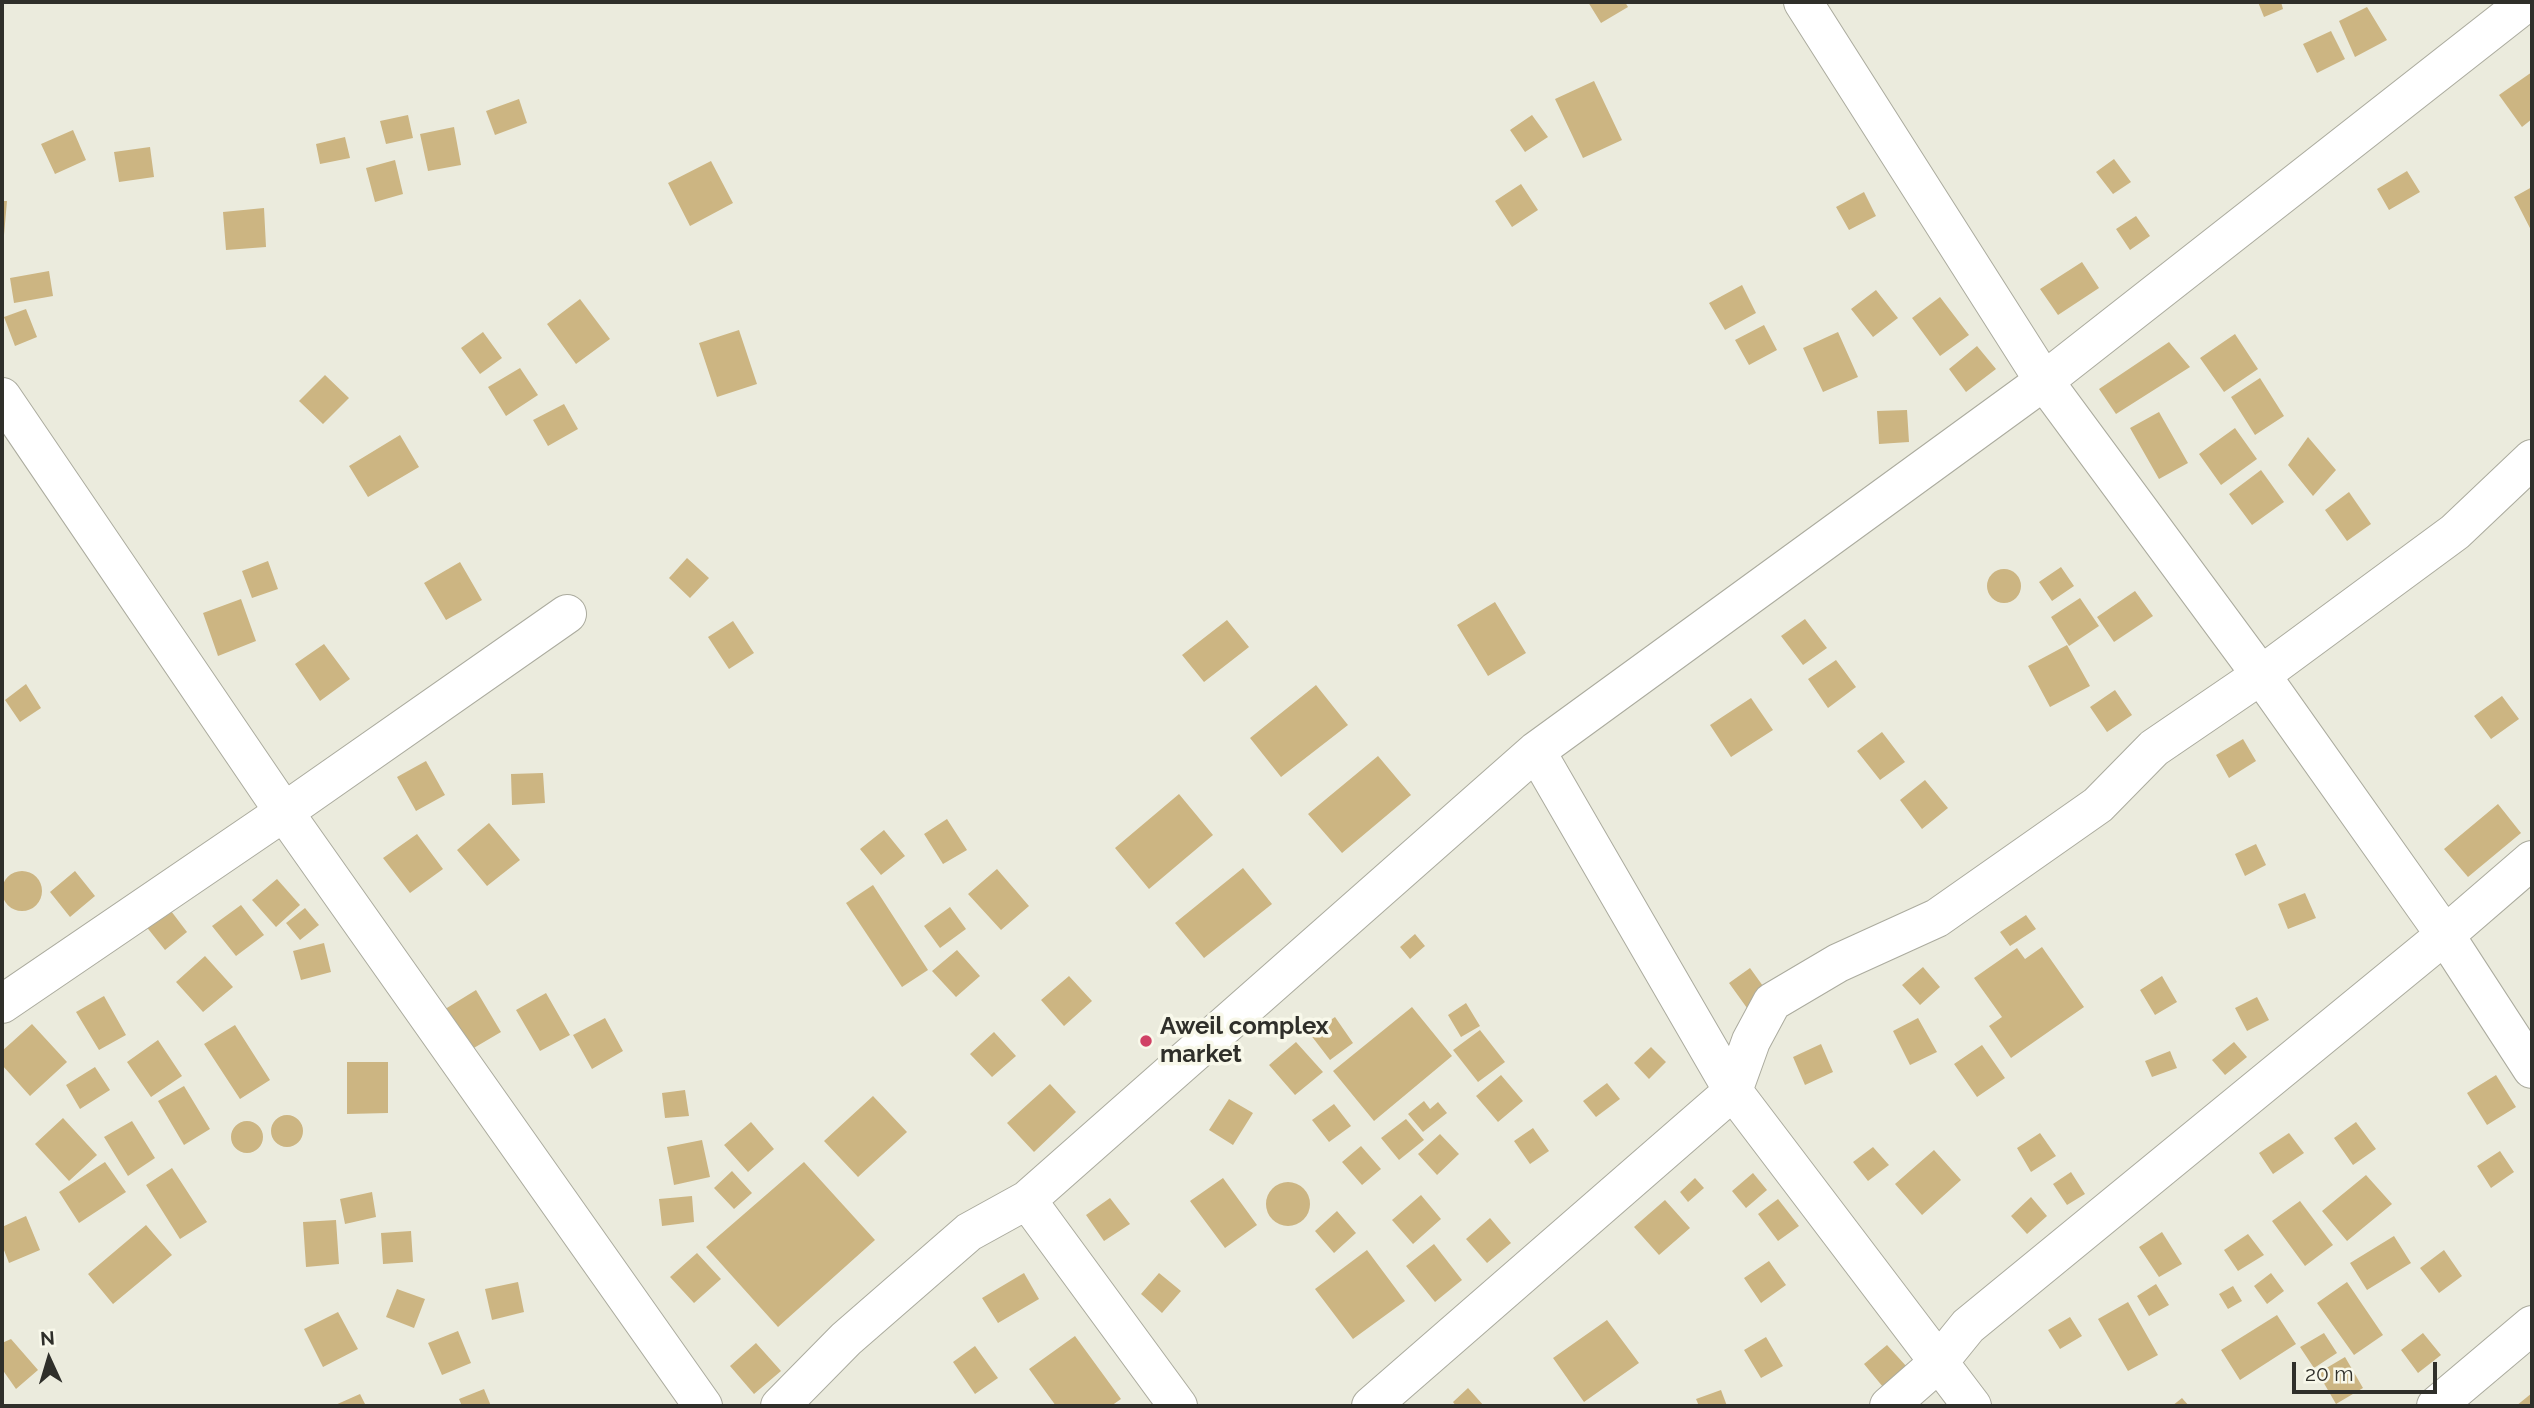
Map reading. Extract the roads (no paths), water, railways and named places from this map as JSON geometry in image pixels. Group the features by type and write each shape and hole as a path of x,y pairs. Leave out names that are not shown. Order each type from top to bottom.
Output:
{"street":[{"path":"1803,2 2044,381 2260,675 2445,935 2532,1069"},
{"path":"780,1406 846,1339 969,1232 1027,1200 1536,751 2044,381 2526,2"},
{"path":"2,397 284,812 703,1406"},
{"path":"1371,1406 1733,1091 1751,1041 1772,1002 1839,963 1937,918 2098,805 2154,748 2260,675 2455,531 2532,459"},
{"path":"2,1004 284,812 567,614"},
{"path":"1536,751 1733,1091 1972,1406"},
{"path":"1889,1406 1938,1363 1968,1326 2445,935 2532,860"},
{"path":"1027,1200 1178,1406"},
{"path":"2436,1406 2532,1325"}],"place":[{"name":"Aweil complex market","path":"1146,1041"}]}
